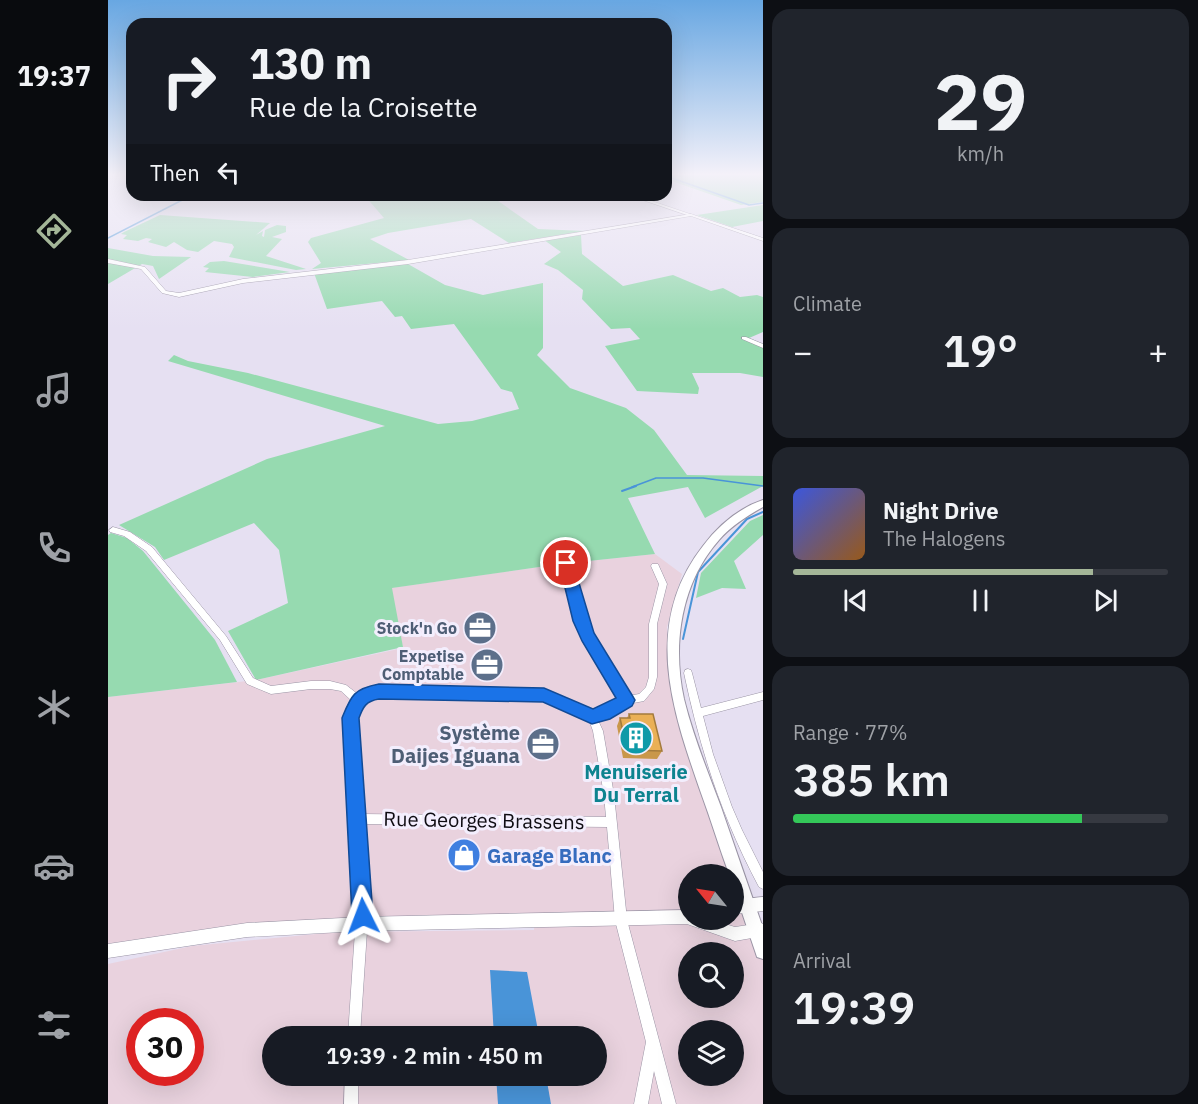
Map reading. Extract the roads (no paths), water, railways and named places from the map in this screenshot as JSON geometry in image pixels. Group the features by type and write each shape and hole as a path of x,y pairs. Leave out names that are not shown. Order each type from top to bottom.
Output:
{"main road":[{"path":"728,864 677,695 673,632 678,609 695,562 711,541 728,525 763,503"},
{"path":"744,910 759,930 763,951"}],"street":[{"path":"108,261 143,268 164,292 179,295 243,281 408,262 628,226"},
{"path":"721,226 763,240"},
{"path":"744,338 763,346"},
{"path":"113,530 127,534 149,549 223,638 250,681 271,690 330,685 343,688 358,700"},
{"path":"566,563 581,621 626,700"},
{"path":"355,1026 362,895 350,718 358,700 367,694 379,692 544,695 592,717 604,714 626,700 647,694 652,683 653,624 663,584 655,566"},
{"path":"688,674 697,713 737,831 763,883"},
{"path":"697,713 763,696"},
{"path":"592,717 598,731 611,822 621,920 669,1104"},
{"name":"Rue Georges Brassens","path":"356,819 611,822"},
{"path":"744,905 763,904"},
{"path":"108,951 247,930 361,924 678,918"},
{"path":"724,930 735,934 759,930"},
{"path":"640,1104 653,1040"},
{"path":"351,1104 352,1086"}],"water":[{"path":"490,970 527,972 537,1026 493,1026"},
{"path":"497,1086 548,1086 551,1104 498,1104"}],"waterway":[{"path":"108,238 132,226"},
{"path":"632,487 656,478 703,478 763,486"},
{"path":"622,491 636,486"},
{"path":"683,639 698,572 747,519 763,512"}],"place":[{"name":"Stock'n Go","path":"480,628"},
{"name":"Expetise Comptable","path":"487,665"},
{"name":"Menuiserie Du Terral","path":"636,738"},
{"name":"Système Daijes Iguana","path":"543,744"},
{"name":"Garage Blanc","path":"464,855"}]}
